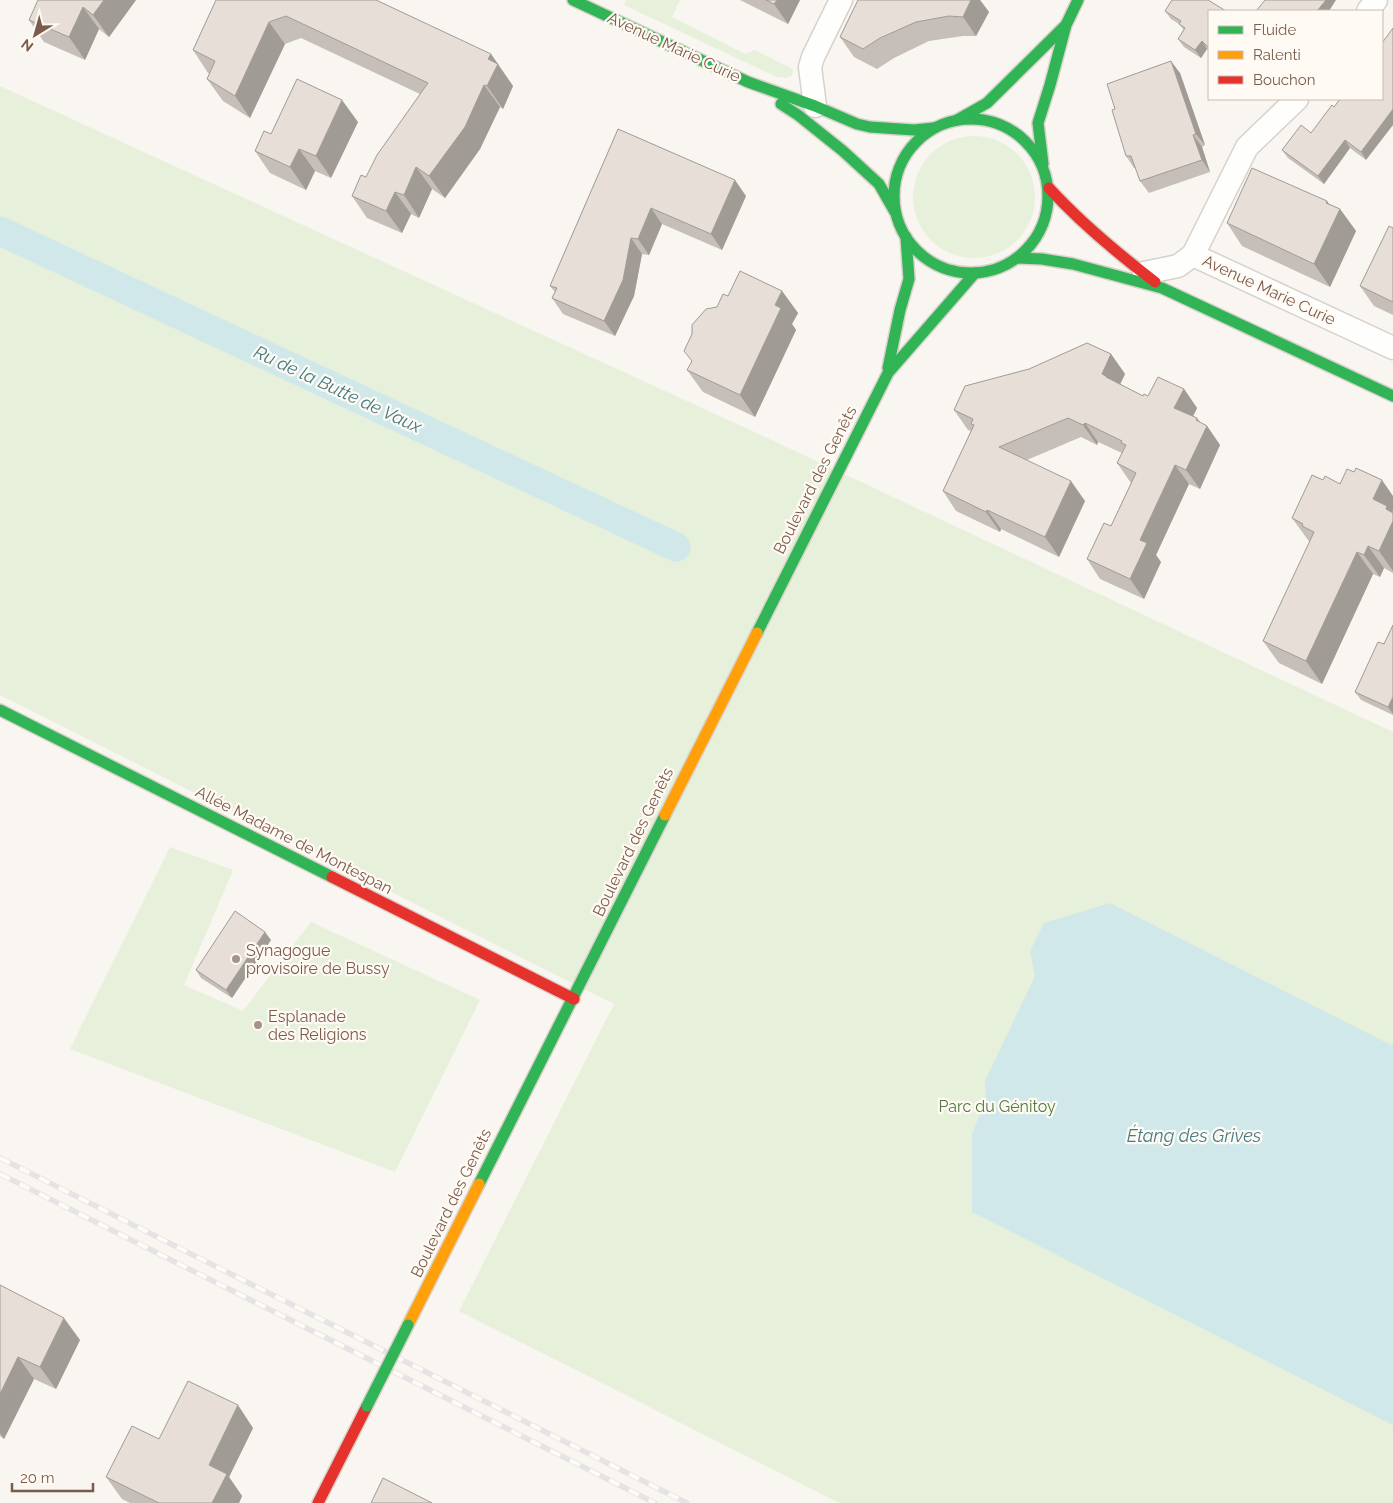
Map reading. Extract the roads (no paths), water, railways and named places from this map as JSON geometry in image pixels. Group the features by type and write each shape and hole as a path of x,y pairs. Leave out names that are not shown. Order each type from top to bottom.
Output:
{"street":[{"name":"Avenue Marie Curie","path":"573,0 607,7 748,82 798,115 843,151 879,184 896,214"},
{"path":"815,106 810,68 813,57 841,0"},
{"path":"1066,25 987,103 957,120 934,128 914,144 901,164 894,188 896,214 906,237 919,253 935,265 954,272 975,273 997,269 1017,258 1036,239 1047,214 1048,188 1043,166 1038,123 1066,25 1078,0"},
{"name":"Avenue Marie Curie","path":"748,82 815,106 857,124 870,127 914,130 934,128"},
{"path":"1193,255 1247,147 1295,100"},
{"path":"957,120 983,119 1008,128 1029,144 1043,166"},
{"path":"1048,188 1104,242 1162,288"},
{"name":"Boulevard des Genêts","path":"888,373 900,310 909,279 906,237"},
{"name":"Avenue Marie Curie","path":"1144,273 1178,266 1193,255 1393,348"},
{"path":"1017,258 1042,259 1073,264 1162,288 1393,396"},
{"name":"Boulevard des Genêts","path":"318,1503 555,1032 574,999 715,713 888,373 975,273"},
{"name":"Allée Madame de Montespan","path":"0,710 574,999"}],"water":[{"name":"Étang des Grives","path":"1110,903 1393,1046 1393,1425 972,1212 972,1134 986,1098 985,1081 1035,976 1030,951 1044,923"}],"waterway":[{"name":"Ru de la Butte de Vaux","path":"0,231 676,547"}],"railway":[{"path":"0,1158 687,1503"},
{"path":"0,1174 655,1503"}],"place":[{"name":"Synagogue provisoire de Bussy","path":"236,959"},
{"name":"Esplanade des Religions","path":"258,1025"}],"park label":[{"name":"Parc du Génitoy","path":"997,1106"}]}
